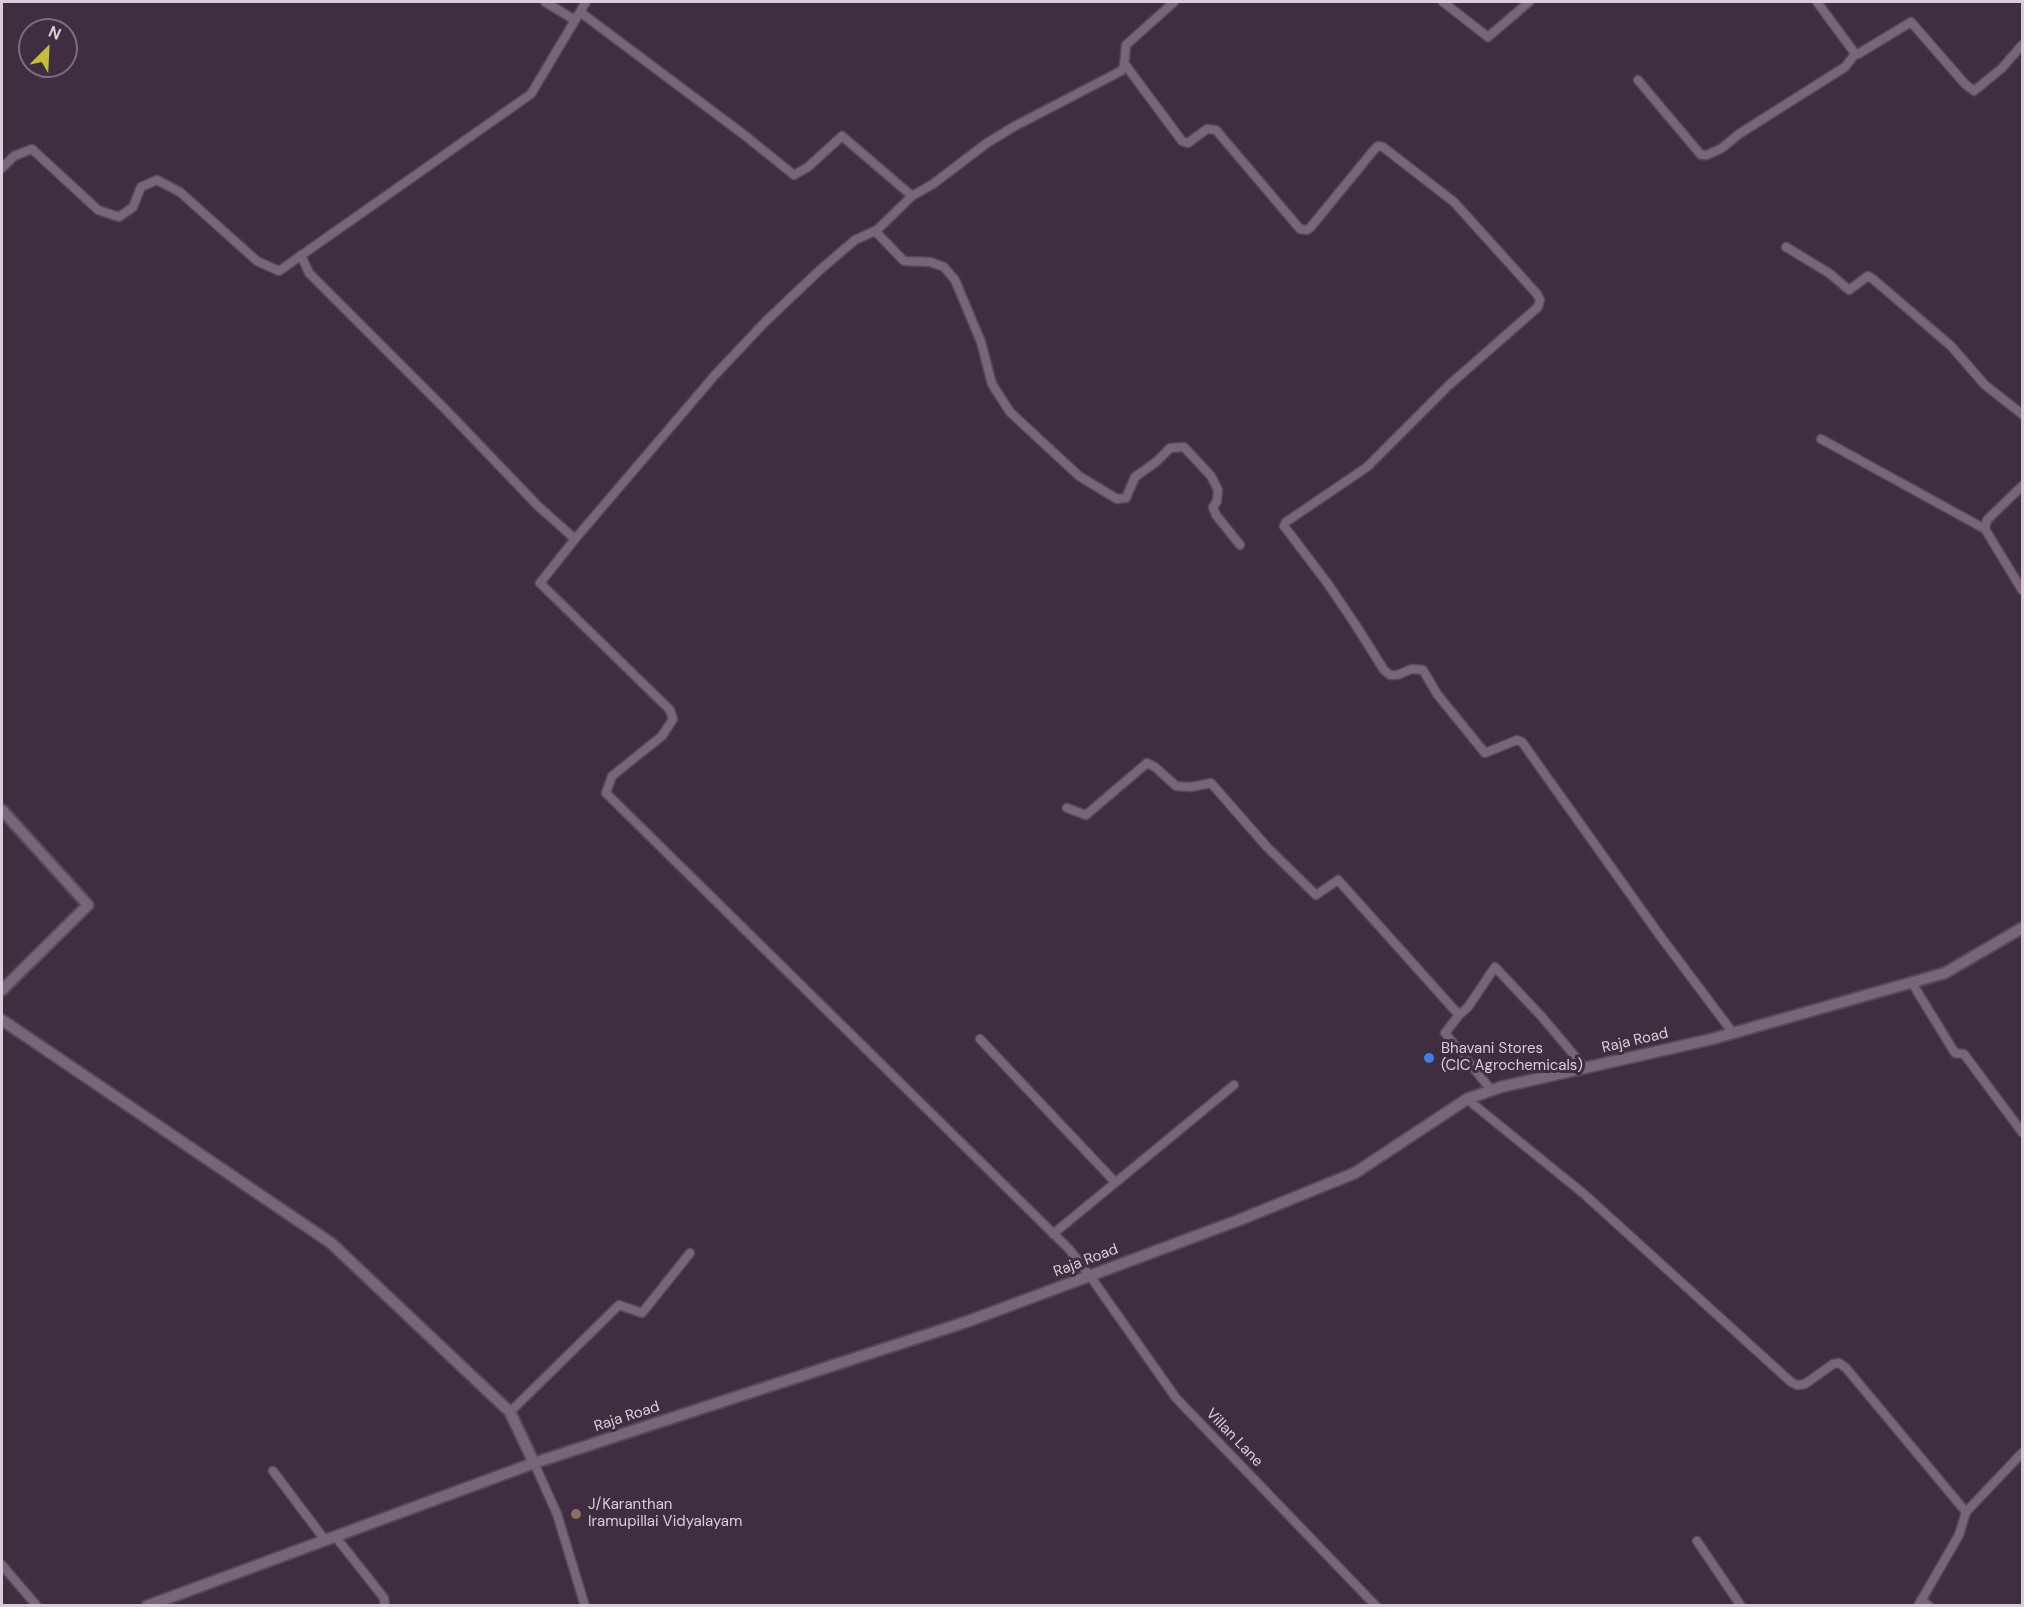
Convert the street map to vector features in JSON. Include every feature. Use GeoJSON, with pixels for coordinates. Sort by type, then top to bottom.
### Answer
{"type":"FeatureCollection","features":[{"type":"Feature","properties":{"kind":"street"},"geometry":{"type":"LineString","coordinates":[[545,2],[577,16],[743,134],[794,175],[808,166],[842,136],[912,196]]}},
{"type":"Feature","properties":{"kind":"street"},"geometry":{"type":"LineString","coordinates":[[2,168],[15,156],[32,149],[98,210],[119,217],[133,207],[141,187],[157,180],[180,192],[258,261],[279,271],[531,94],[586,2]]}},
{"type":"Feature","properties":{"kind":"street"},"geometry":{"type":"LineString","coordinates":[[301,255],[309,273],[538,506],[575,538],[715,375],[820,268],[855,240],[875,231],[912,196],[933,184],[987,143],[1121,71],[1126,45],[1174,2]]}},
{"type":"Feature","properties":{"kind":"street"},"geometry":{"type":"LineString","coordinates":[[1443,2],[1488,37],[1529,2]]}},
{"type":"Feature","properties":{"kind":"street"},"geometry":{"type":"LineString","coordinates":[[1817,2],[1856,53]]}},
{"type":"Feature","properties":{"kind":"street"},"geometry":{"type":"LineString","coordinates":[[1638,80],[1701,155],[1707,155],[1722,148],[1739,134],[1845,67],[1856,53],[1866,50],[1911,22],[1974,91],[2002,68],[2022,45]]}},
{"type":"Feature","properties":{"kind":"street"},"geometry":{"type":"LineString","coordinates":[[1124,63],[1182,141],[1188,143],[1207,129],[1216,130],[1300,228],[1307,230],[1310,228],[1373,151],[1378,146],[1383,147],[1454,202],[1537,294],[1540,300],[1538,307],[1448,386],[1367,467],[1286,522],[1284,526],[1328,584],[1384,670],[1390,675],[1412,669],[1423,670],[1462,728],[1485,753],[1517,740],[1522,742],[1658,933],[1733,1033]]}},
{"type":"Feature","properties":{"kind":"street"},"geometry":{"type":"LineString","coordinates":[[875,231],[904,261],[930,262],[944,267],[955,280],[981,342],[992,384],[1010,412],[1078,477],[1117,499],[1126,498],[1135,477],[1156,462],[1170,448],[1184,447],[1211,476],[1218,490],[1217,501],[1213,507],[1240,545]]}},
{"type":"Feature","properties":{"kind":"street"},"geometry":{"type":"LineString","coordinates":[[1786,247],[1829,273],[1850,290],[1868,276],[1873,279],[1951,345],[1985,385],[2022,414]]}},
{"type":"Feature","properties":{"kind":"street"},"geometry":{"type":"LineString","coordinates":[[1821,439],[1985,529],[2022,590]]}},
{"type":"Feature","properties":{"kind":"street"},"geometry":{"type":"LineString","coordinates":[[1985,529],[1987,520],[2022,486]]}},
{"type":"Feature","properties":{"kind":"street","name":"Villan Lane"},"geometry":{"type":"LineString","coordinates":[[575,538],[540,583],[670,710],[673,718],[662,736],[612,776],[606,793],[1069,1249],[1176,1398],[1376,1605]]}},
{"type":"Feature","properties":{"kind":"street"},"geometry":{"type":"LineString","coordinates":[[1067,808],[1086,815],[1147,763],[1155,767],[1176,786],[1191,787],[1211,783],[1267,847],[1316,895],[1338,880],[1459,1015]]}},
{"type":"Feature","properties":{"kind":"street"},"geometry":{"type":"LineString","coordinates":[[2,810],[88,904],[2,990]]}},
{"type":"Feature","properties":{"kind":"street","name":"Raja Road"},"geometry":{"type":"LineString","coordinates":[[147,1605],[534,1463],[966,1322],[1240,1220],[1355,1173],[1467,1100],[1492,1091],[1733,1033],[1945,973],[2022,930]]}},
{"type":"Feature","properties":{"kind":"street"},"geometry":{"type":"LineString","coordinates":[[1492,1091],[1444,1033],[1468,1006],[1496,967],[1585,1068]]}},
{"type":"Feature","properties":{"kind":"street"},"geometry":{"type":"LineString","coordinates":[[1912,983],[1955,1053],[1964,1054],[2022,1132]]}},
{"type":"Feature","properties":{"kind":"street"},"geometry":{"type":"LineString","coordinates":[[2,1020],[331,1243],[510,1412],[557,1514],[585,1605]]}},
{"type":"Feature","properties":{"kind":"street"},"geometry":{"type":"LineString","coordinates":[[980,1038],[1115,1182]]}},
{"type":"Feature","properties":{"kind":"street"},"geometry":{"type":"LineString","coordinates":[[1053,1233],[1234,1085]]}},
{"type":"Feature","properties":{"kind":"street"},"geometry":{"type":"LineString","coordinates":[[1467,1100],[1584,1194],[1791,1382],[1797,1385],[1805,1384],[1833,1364],[1846,1368],[1966,1512]]}},
{"type":"Feature","properties":{"kind":"street"},"geometry":{"type":"LineString","coordinates":[[510,1412],[619,1305],[642,1313],[690,1253]]}},
{"type":"Feature","properties":{"kind":"street"},"geometry":{"type":"LineString","coordinates":[[1922,1604],[1959,1535],[1966,1512],[2022,1453]]}},
{"type":"Feature","properties":{"kind":"street"},"geometry":{"type":"LineString","coordinates":[[273,1471],[384,1599],[385,1605]]}},
{"type":"Feature","properties":{"kind":"street"},"geometry":{"type":"LineString","coordinates":[[1697,1541],[1741,1605]]}},
{"type":"Feature","properties":{"kind":"street"},"geometry":{"type":"LineString","coordinates":[[2,1565],[37,1605]]}},
{"type":"Feature","properties":{"kind":"place","name":"Bhavani Stores (CIC Agrochemicals)"},"geometry":{"type":"Point","coordinates":[1429,1058]}},
{"type":"Feature","properties":{"kind":"place","name":"J/Karanthan Iramupillai Vidyalayam"},"geometry":{"type":"Point","coordinates":[576,1514]}}]}
